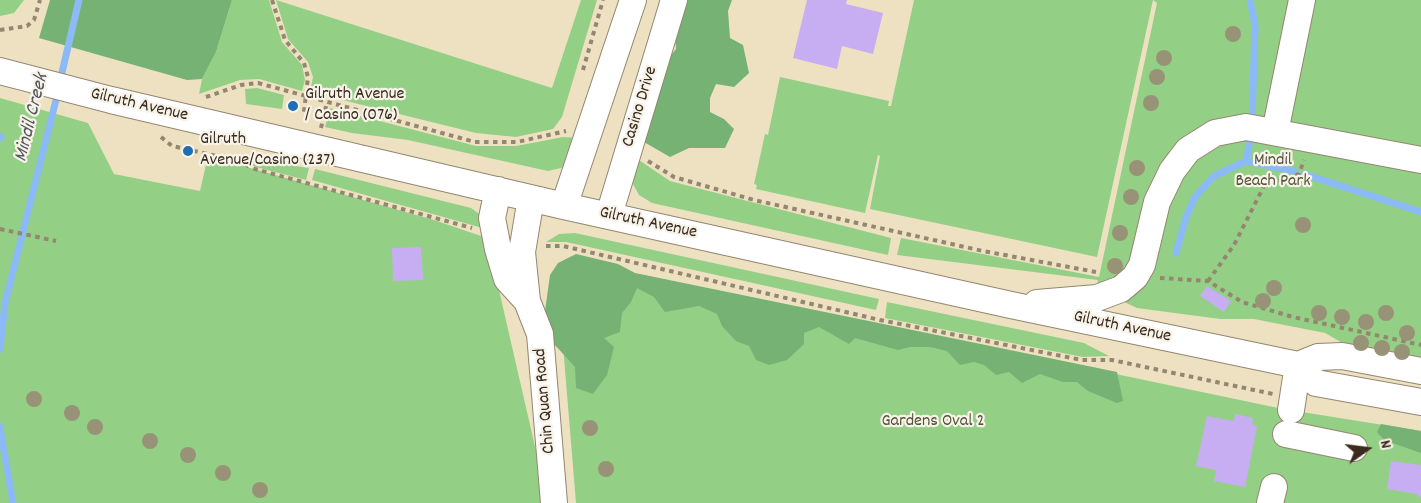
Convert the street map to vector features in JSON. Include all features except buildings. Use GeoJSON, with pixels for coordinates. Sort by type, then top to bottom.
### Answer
{"type":"FeatureCollection","features":[{"type":"Feature","properties":{"kind":"street"},"geometry":{"type":"LineString","coordinates":[[564,206],[633,0]]}},
{"type":"Feature","properties":{"kind":"street","name":"Casino Drive"},"geometry":{"type":"LineString","coordinates":[[609,215],[674,0]]}},
{"type":"Feature","properties":{"kind":"street"},"geometry":{"type":"LineString","coordinates":[[1275,132],[1302,0]]}},
{"type":"Feature","properties":{"kind":"street","name":"Gilruth Avenue"},"geometry":{"type":"LineString","coordinates":[[0,71],[111,100],[564,206],[1011,305],[1298,365],[1316,383],[1421,402]]}},
{"type":"Feature","properties":{"kind":"street"},"geometry":{"type":"LineString","coordinates":[[1011,305],[1097,297],[1121,289],[1136,277],[1142,265],[1157,202],[1172,171],[1188,150],[1215,133],[1246,127],[1421,160]]}},
{"type":"Feature","properties":{"kind":"street","name":"Chin Quan Road"},"geometry":{"type":"LineString","coordinates":[[498,190],[492,218],[495,235],[507,279],[527,301]]}},
{"type":"Feature","properties":{"kind":"street","name":"Chin Quan Road"},"geometry":{"type":"LineString","coordinates":[[531,198],[522,252],[527,301],[540,334],[554,503]]}},
{"type":"Feature","properties":{"kind":"street","name":"Gilruth Avenue"},"geometry":{"type":"LineString","coordinates":[[1298,365],[1318,357],[1342,356],[1421,371]]}},
{"type":"Feature","properties":{"kind":"street"},"geometry":{"type":"LineString","coordinates":[[1298,365],[1285,413],[1354,448]]}},
{"type":"Feature","properties":{"kind":"path"},"geometry":{"type":"LineString","coordinates":[[0,30],[27,26],[34,20],[40,0]]}},
{"type":"Feature","properties":{"kind":"path"},"geometry":{"type":"LineString","coordinates":[[272,0],[285,40],[304,63],[308,77],[304,112]]}},
{"type":"Feature","properties":{"kind":"path"},"geometry":{"type":"LineString","coordinates":[[581,76],[603,0]]}},
{"type":"Feature","properties":{"kind":"path"},"geometry":{"type":"LineString","coordinates":[[565,131],[568,120]]}},
{"type":"Feature","properties":{"kind":"path"},"geometry":{"type":"LineString","coordinates":[[172,146],[234,160],[255,169],[495,235]]}},
{"type":"Feature","properties":{"kind":"path"},"geometry":{"type":"LineString","coordinates":[[1208,281],[1234,245],[1264,186],[1299,174],[1306,152]]}},
{"type":"Feature","properties":{"kind":"path"},"geometry":{"type":"LineString","coordinates":[[1,229],[56,241]]}},
{"type":"Feature","properties":{"kind":"path"},"geometry":{"type":"LineString","coordinates":[[524,241],[544,246],[562,246],[914,327],[1082,360],[1112,360],[1285,413]]}},
{"type":"Feature","properties":{"kind":"path"},"geometry":{"type":"LineString","coordinates":[[1136,277],[1208,281],[1242,302],[1293,317],[1421,345]]}},
{"type":"Feature","properties":{"kind":"green space"},"geometry":{"type":"Polygon","coordinates":[[[0,0],[24,0],[14,13],[0,16],[0,0]]]}},
{"type":"Feature","properties":{"kind":"green space"},"geometry":{"type":"Polygon","coordinates":[[[50,0],[232,0],[216,52],[202,79],[187,80],[39,38],[50,0]]]}},
{"type":"Feature","properties":{"kind":"green space"},"geometry":{"type":"Polygon","coordinates":[[[232,0],[269,0],[282,42],[302,65],[305,80],[302,91],[259,79],[240,80],[199,94],[202,79],[216,52],[232,0]]]}},
{"type":"Feature","properties":{"kind":"green space"},"geometry":{"type":"Polygon","coordinates":[[[276,0],[552,88],[581,0],[597,0],[562,117],[553,129],[516,137],[476,133],[310,92],[313,77],[308,62],[288,39],[276,0]]]}},
{"type":"Feature","properties":{"kind":"green space"},"geometry":{"type":"Polygon","coordinates":[[[688,0],[732,0],[728,11],[730,38],[743,45],[749,73],[734,87],[716,84],[710,98],[710,112],[724,119],[734,129],[725,148],[689,148],[670,157],[644,142],[662,66],[676,49],[675,32],[688,0]]]}},
{"type":"Feature","properties":{"kind":"green space"},"geometry":{"type":"Polygon","coordinates":[[[914,0],[1153,0],[1097,257],[870,209],[880,156],[878,155],[865,213],[756,189],[757,185],[754,184],[765,134],[768,135],[780,77],[889,101],[888,106],[891,106],[914,0]]]}},
{"type":"Feature","properties":{"kind":"green space","name":"Mindil Beach Park"},"geometry":{"type":"Polygon","coordinates":[[[1153,0],[1421,0],[1421,361],[1346,345],[1325,333],[1254,319],[1220,319],[1137,308],[1096,289],[1098,280],[897,255],[901,238],[1099,277],[1157,3],[1153,0]]]}},
{"type":"Feature","properties":{"kind":"green space"},"geometry":{"type":"Polygon","coordinates":[[[257,88],[284,95],[282,109],[246,104],[245,89],[257,88]]]}},
{"type":"Feature","properties":{"kind":"green space"},"geometry":{"type":"Polygon","coordinates":[[[0,98],[88,123],[114,174],[200,191],[208,156],[434,220],[487,238],[548,503],[0,503],[0,98]]]}},
{"type":"Feature","properties":{"kind":"green space"},"geometry":{"type":"Polygon","coordinates":[[[330,108],[476,146],[516,146],[563,137],[580,138],[565,167],[548,171],[408,140],[325,127],[330,108]]]}},
{"type":"Feature","properties":{"kind":"green space"},"geometry":{"type":"Polygon","coordinates":[[[234,157],[309,168],[306,180],[256,167],[234,157]]]}},
{"type":"Feature","properties":{"kind":"green space"},"geometry":{"type":"Polygon","coordinates":[[[636,158],[670,181],[891,238],[888,255],[652,203],[639,195],[633,184],[636,158]]]}},
{"type":"Feature","properties":{"kind":"green space"},"geometry":{"type":"Polygon","coordinates":[[[315,169],[471,208],[482,216],[486,229],[312,180],[315,169]]]}},
{"type":"Feature","properties":{"kind":"green space"},"geometry":{"type":"Polygon","coordinates":[[[575,233],[879,299],[876,310],[566,242],[546,242],[559,234],[575,233]]]}},
{"type":"Feature","properties":{"kind":"green space"},"geometry":{"type":"Polygon","coordinates":[[[576,254],[618,264],[635,273],[1117,372],[1123,401],[1117,403],[1088,391],[1077,382],[1063,382],[1040,374],[1022,383],[1009,372],[996,375],[984,365],[974,362],[960,365],[947,351],[930,347],[910,347],[898,350],[855,338],[849,344],[819,327],[804,333],[804,344],[787,360],[769,365],[756,360],[749,346],[736,341],[722,326],[717,314],[699,306],[665,312],[654,297],[637,288],[631,302],[622,313],[620,332],[604,338],[614,347],[607,375],[593,394],[576,388],[575,367],[554,344],[545,311],[550,275],[558,263],[576,254]]]}},
{"type":"Feature","properties":{"kind":"green space","name":"Gardens Oval 2"},"geometry":{"type":"Polygon","coordinates":[[[571,260],[1283,409],[1421,431],[1421,503],[576,503],[557,273],[571,260]]]}},
{"type":"Feature","properties":{"kind":"green space"},"geometry":{"type":"Polygon","coordinates":[[[887,302],[1084,343],[1109,356],[1083,357],[885,318],[887,302]]]}},
{"type":"Feature","properties":{"kind":"green space"},"geometry":{"type":"Polygon","coordinates":[[[1381,424],[1421,431],[1421,453],[1384,440],[1377,432],[1381,424]]]}},
{"type":"Feature","properties":{"kind":"waterway","name":"Mindil Creek"},"geometry":{"type":"LineString","coordinates":[[60,81],[79,0]]}},
{"type":"Feature","properties":{"kind":"waterway"},"geometry":{"type":"LineString","coordinates":[[1250,0],[1255,25],[1252,123]]}},
{"type":"Feature","properties":{"kind":"waterway","name":"Mindil Creek"},"geometry":{"type":"LineString","coordinates":[[0,349],[5,303],[58,92]]}},
{"type":"Feature","properties":{"kind":"waterway"},"geometry":{"type":"LineString","coordinates":[[1176,253],[1186,217],[1195,197],[1214,176],[1246,161],[1251,134]]}},
{"type":"Feature","properties":{"kind":"waterway"},"geometry":{"type":"LineString","coordinates":[[1246,161],[1294,171]]}},
{"type":"Feature","properties":{"kind":"waterway"},"geometry":{"type":"LineString","coordinates":[[1304,174],[1421,212]]}},
{"type":"Feature","properties":{"kind":"waterway","name":"Mindil Creek"},"geometry":{"type":"LineString","coordinates":[[0,427],[13,503]]}},
{"type":"Feature","properties":{"kind":"place","name":"Gilruth Avenue / Casino (076)"},"geometry":{"type":"Point","coordinates":[293,106]}},
{"type":"Feature","properties":{"kind":"place","name":"Gilruth Avenue/Casino (237)"},"geometry":{"type":"Point","coordinates":[188,151]}}]}
